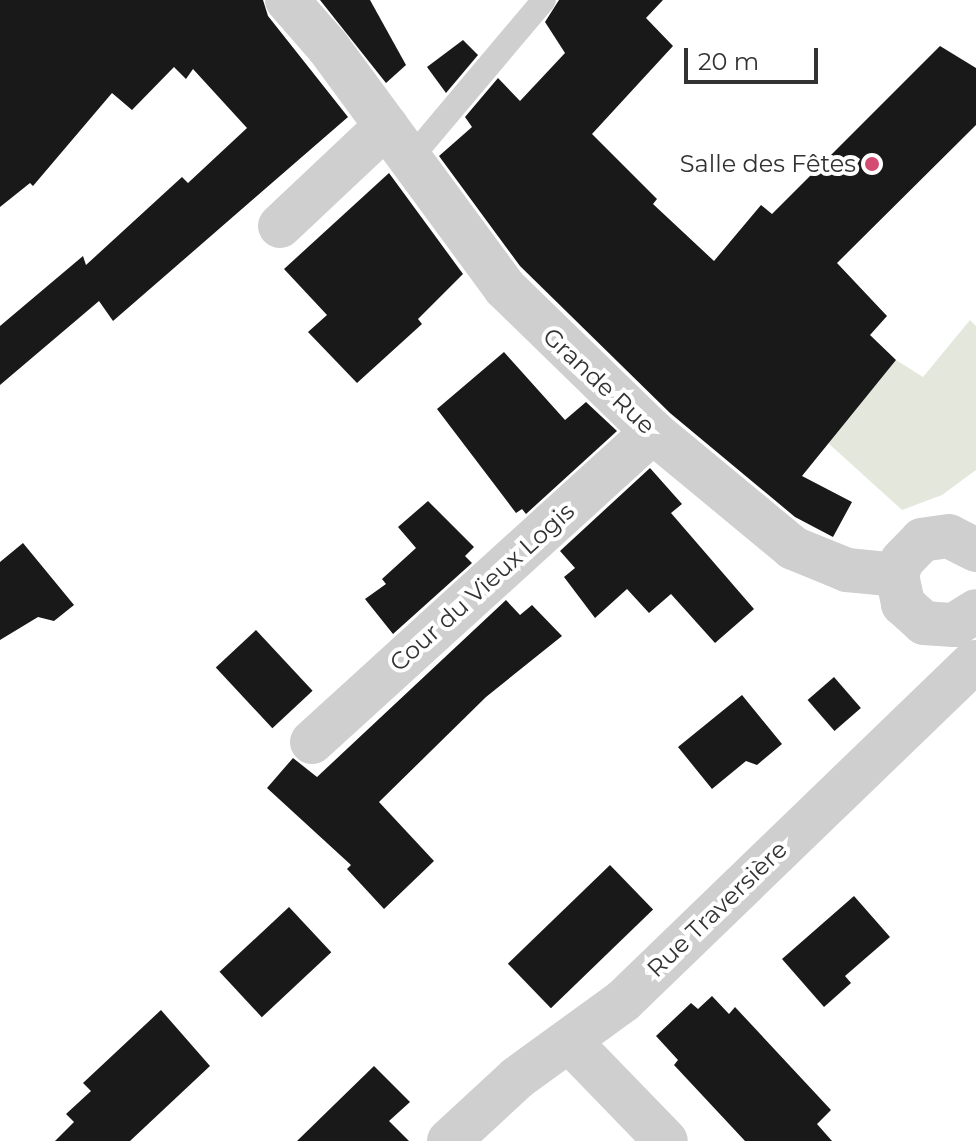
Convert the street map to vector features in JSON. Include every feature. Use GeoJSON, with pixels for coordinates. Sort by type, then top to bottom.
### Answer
{"type":"FeatureCollection","features":[{"type":"Feature","properties":{"kind":"street","name":"Grande Rue"},"geometry":{"type":"LineString","coordinates":[[287,0],[525,311],[653,432],[793,548],[847,570],[897,575]]}},
{"type":"Feature","properties":{"kind":"street"},"geometry":{"type":"LineString","coordinates":[[280,226],[398,142]]}},
{"type":"Feature","properties":{"kind":"street","name":"Cour du Vieux Logis"},"geometry":{"type":"LineString","coordinates":[[312,742],[653,432]]}},
{"type":"Feature","properties":{"kind":"street"},"geometry":{"type":"LineString","coordinates":[[972,540],[949,536],[922,540],[902,561],[897,575],[903,604],[912,615],[959,619],[975,663]]}},
{"type":"Feature","properties":{"kind":"street","name":"Rue Traversière"},"geometry":{"type":"LineString","coordinates":[[449,1141],[517,1078],[623,1001],[975,663]]}},
{"type":"Feature","properties":{"kind":"street"},"geometry":{"type":"LineString","coordinates":[[569,1041],[666,1141]]}},
{"type":"Feature","properties":{"kind":"lane"},"geometry":{"type":"LineString","coordinates":[[398,142],[544,0]]}},
{"type":"Feature","properties":{"kind":"shaded area"},"geometry":{"type":"Polygon","coordinates":[[[970,320],[976,326],[976,470],[942,495],[902,510],[828,443],[896,360],[923,377],[970,320]]]}},
{"type":"Feature","properties":{"kind":"building"},"geometry":{"type":"Polygon","coordinates":[[[0,0],[263,0],[268,16],[348,117],[113,321],[99,301],[0,385],[0,326],[83,256],[86,265],[182,177],[188,183],[247,128],[193,69],[186,79],[174,67],[132,110],[112,93],[33,186],[30,183],[0,207],[0,0]]]}},
{"type":"Feature","properties":{"kind":"building"},"geometry":{"type":"Polygon","coordinates":[[[320,0],[370,0],[406,65],[386,83],[320,0]]]}},
{"type":"Feature","properties":{"kind":"building"},"geometry":{"type":"Polygon","coordinates":[[[559,0],[663,0],[646,18],[673,46],[592,134],[657,199],[653,204],[714,261],[761,205],[772,214],[940,46],[976,68],[976,125],[837,263],[887,316],[870,335],[896,360],[802,476],[852,502],[833,537],[795,517],[670,413],[520,266],[439,156],[472,127],[465,117],[498,78],[520,101],[565,53],[545,22],[559,0]]]}},
{"type":"Feature","properties":{"kind":"building"},"geometry":{"type":"Polygon","coordinates":[[[463,40],[478,55],[446,93],[427,67],[463,40]]]}},
{"type":"Feature","properties":{"kind":"building"},"geometry":{"type":"Polygon","coordinates":[[[389,173],[463,274],[418,319],[422,324],[357,383],[308,332],[327,315],[284,269],[389,173]]]}},
{"type":"Feature","properties":{"kind":"building"},"geometry":{"type":"Polygon","coordinates":[[[504,352],[565,420],[586,402],[617,431],[526,514],[522,509],[516,513],[437,409],[504,352]]]}},
{"type":"Feature","properties":{"kind":"building"},"geometry":{"type":"Polygon","coordinates":[[[650,468],[682,504],[671,513],[754,609],[715,643],[671,594],[649,613],[627,589],[595,618],[564,577],[575,568],[560,551],[650,468]]]}},
{"type":"Feature","properties":{"kind":"building"},"geometry":{"type":"Polygon","coordinates":[[[428,501],[474,547],[465,556],[472,563],[393,634],[365,599],[386,584],[382,579],[416,548],[398,527],[428,501]]]}},
{"type":"Feature","properties":{"kind":"building"},"geometry":{"type":"Polygon","coordinates":[[[23,543],[74,605],[54,621],[38,617],[0,640],[0,562],[23,543]]]}},
{"type":"Feature","properties":{"kind":"building"},"geometry":{"type":"Polygon","coordinates":[[[506,600],[520,615],[532,605],[562,636],[486,697],[379,802],[434,861],[384,909],[347,869],[351,865],[267,788],[293,758],[317,777],[506,600]]]}},
{"type":"Feature","properties":{"kind":"building"},"geometry":{"type":"Polygon","coordinates":[[[256,630],[313,691],[272,728],[216,668],[256,630]]]}},
{"type":"Feature","properties":{"kind":"building"},"geometry":{"type":"Polygon","coordinates":[[[834,677],[861,708],[834,731],[808,700],[834,677]]]}},
{"type":"Feature","properties":{"kind":"building"},"geometry":{"type":"Polygon","coordinates":[[[742,695],[782,744],[757,765],[746,761],[712,789],[678,747],[742,695]]]}},
{"type":"Feature","properties":{"kind":"building"},"geometry":{"type":"Polygon","coordinates":[[[610,865],[653,910],[551,1008],[508,964],[610,865]]]}},
{"type":"Feature","properties":{"kind":"building"},"geometry":{"type":"Polygon","coordinates":[[[854,896],[890,937],[845,976],[851,983],[824,1007],[782,959],[854,896]]]}},
{"type":"Feature","properties":{"kind":"building"},"geometry":{"type":"Polygon","coordinates":[[[289,907],[331,952],[262,1017],[220,972],[289,907]]]}},
{"type":"Feature","properties":{"kind":"building"},"geometry":{"type":"Polygon","coordinates":[[[712,996],[729,1014],[735,1007],[831,1110],[817,1124],[832,1141],[745,1141],[674,1065],[678,1060],[656,1036],[691,1003],[698,1009],[712,996]]]}},
{"type":"Feature","properties":{"kind":"building"},"geometry":{"type":"Polygon","coordinates":[[[161,1010],[210,1066],[130,1141],[55,1141],[74,1122],[66,1114],[91,1091],[83,1083],[161,1010]]]}},
{"type":"Feature","properties":{"kind":"building"},"geometry":{"type":"Polygon","coordinates":[[[374,1066],[410,1102],[389,1121],[409,1141],[297,1141],[374,1066]]]}},
{"type":"Feature","properties":{"kind":"place","name":"Salle des Fêtes"},"geometry":{"type":"Point","coordinates":[872,164]}}]}
